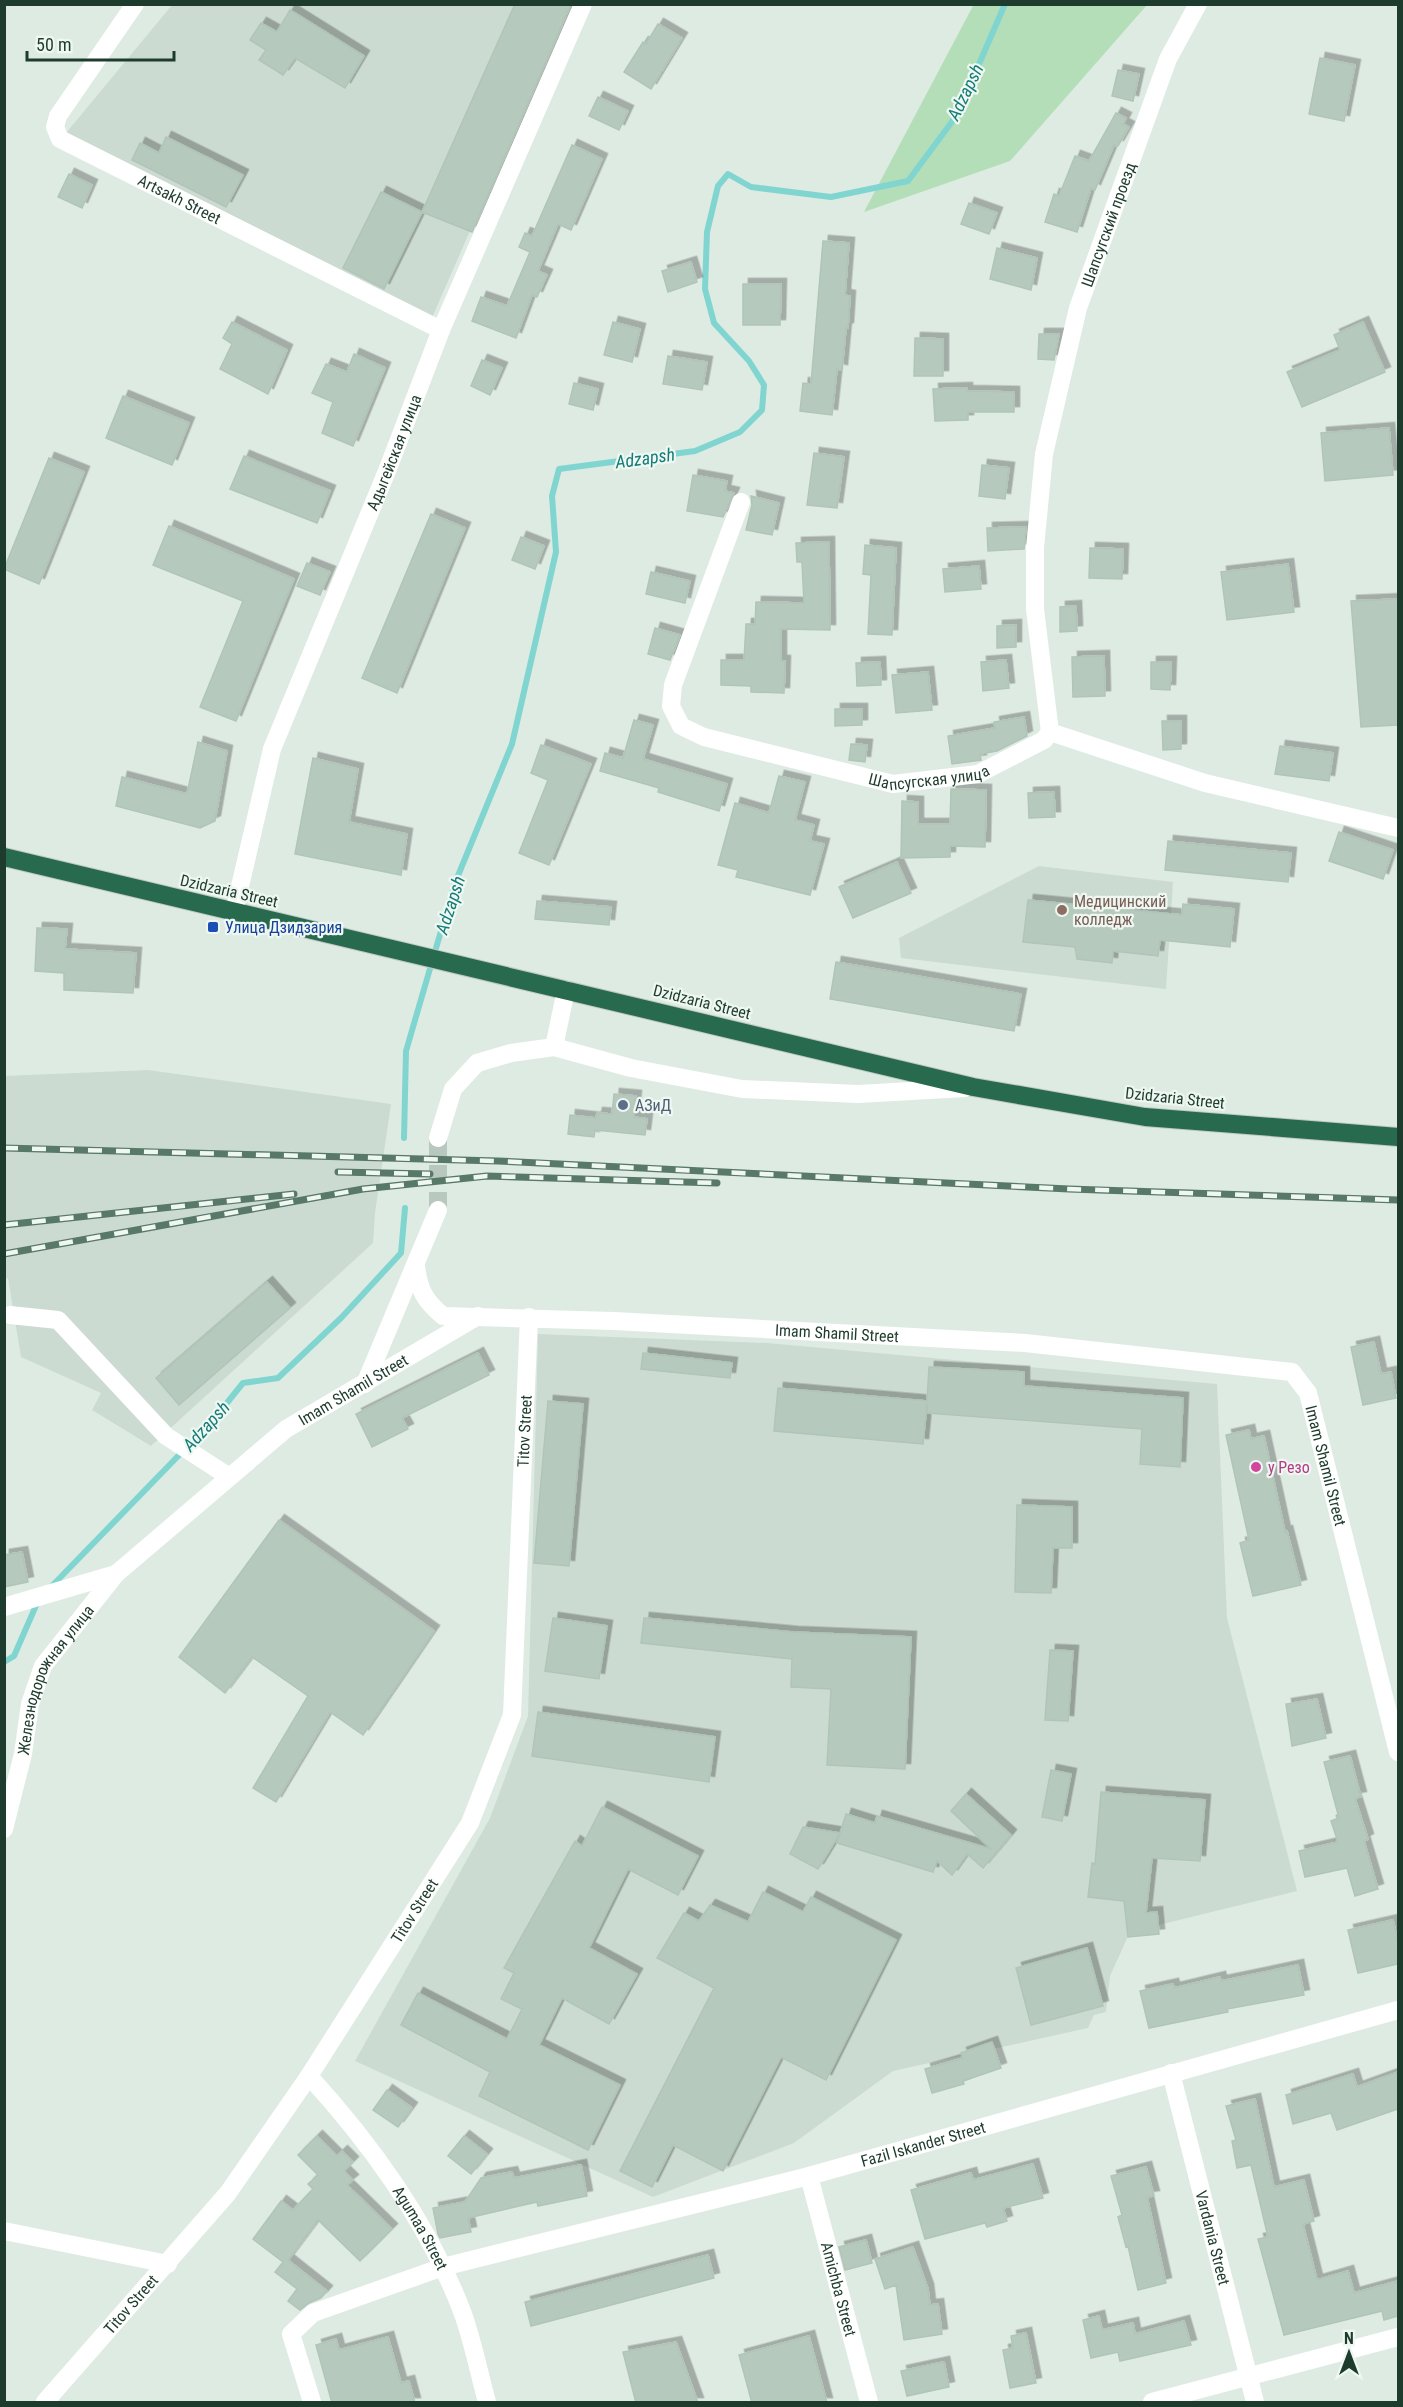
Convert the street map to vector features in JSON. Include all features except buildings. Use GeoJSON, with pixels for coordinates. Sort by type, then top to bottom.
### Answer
{"type":"FeatureCollection","features":[{"type":"Feature","properties":{"kind":"highway","name":"Dzidzaria Street"},"geometry":{"type":"LineString","coordinates":[[4,857],[973,1087],[1145,1117],[1398,1137]]}},
{"type":"Feature","properties":{"kind":"street","name":"Artsakh Street"},"geometry":{"type":"LineString","coordinates":[[135,4],[58,116],[55,128],[60,139],[441,330]]}},
{"type":"Feature","properties":{"kind":"street","name":"Адыгейская улица"},"geometry":{"type":"LineString","coordinates":[[234,912],[272,749],[387,471],[441,330],[583,4]]}},
{"type":"Feature","properties":{"kind":"street","name":"Шапсугский проезд"},"geometry":{"type":"LineString","coordinates":[[1050,732],[1035,609],[1035,548],[1044,454],[1078,308],[1168,59],[1198,4]]}},
{"type":"Feature","properties":{"kind":"street","name":"Шапсугская улица"},"geometry":{"type":"LineString","coordinates":[[741,502],[673,685],[671,706],[681,726],[704,737],[893,784],[978,774],[1044,740],[1050,732]]}},
{"type":"Feature","properties":{"kind":"street"},"geometry":{"type":"LineString","coordinates":[[1050,732],[1205,783],[1398,828]]}},
{"type":"Feature","properties":{"kind":"street"},"geometry":{"type":"LineString","coordinates":[[554,1047],[566,990]]}},
{"type":"Feature","properties":{"kind":"street"},"geometry":{"type":"LineString","coordinates":[[438,1138],[453,1089],[477,1063],[511,1053],[554,1047],[631,1068],[742,1089],[858,1094],[973,1087]]}},
{"type":"Feature","properties":{"kind":"street"},"geometry":{"type":"LineString","coordinates":[[365,1384],[438,1210]]}},
{"type":"Feature","properties":{"kind":"street"},"geometry":{"type":"LineString","coordinates":[[416,1266],[418,1282],[427,1303],[443,1316],[479,1316]]}},
{"type":"Feature","properties":{"kind":"street"},"geometry":{"type":"LineString","coordinates":[[10,1315],[58,1320],[166,1436],[228,1476]]}},
{"type":"Feature","properties":{"kind":"street","name":"Imam Shamil Street"},"geometry":{"type":"LineString","coordinates":[[4,1607],[116,1574],[286,1428],[479,1316],[1025,1343],[1292,1372],[1308,1393],[1398,1752]]}},
{"type":"Feature","properties":{"kind":"street","name":"Titov Street"},"geometry":{"type":"LineString","coordinates":[[45,2403],[228,2193],[309,2076],[471,1823],[512,1715],[529,1317]]}},
{"type":"Feature","properties":{"kind":"street","name":"Железнодорожная улица"},"geometry":{"type":"LineString","coordinates":[[4,1829],[23,1754],[30,1704],[44,1666],[116,1574]]}},
{"type":"Feature","properties":{"kind":"street","name":"Fazil Iskander Street"},"geometry":{"type":"LineString","coordinates":[[312,2403],[291,2334],[313,2313],[443,2267],[809,2176],[1398,2010]]}},
{"type":"Feature","properties":{"kind":"street","name":"Vardania Street"},"geometry":{"type":"LineString","coordinates":[[1171,2073],[1255,2403]]}},
{"type":"Feature","properties":{"kind":"street","name":"Agumaa Street"},"geometry":{"type":"LineString","coordinates":[[309,2076],[347,2117],[420,2225],[443,2267],[464,2315],[487,2403]]}},
{"type":"Feature","properties":{"kind":"street","name":"Amichba Street"},"geometry":{"type":"LineString","coordinates":[[809,2176],[868,2403]]}},
{"type":"Feature","properties":{"kind":"street"},"geometry":{"type":"LineString","coordinates":[[4,2231],[168,2264]]}},
{"type":"Feature","properties":{"kind":"street"},"geometry":{"type":"LineString","coordinates":[[1152,2403],[1398,2337]]}},
{"type":"Feature","properties":{"kind":"shaded area"},"geometry":{"type":"Polygon","coordinates":[[[172,5],[569,5],[431,320],[66,133],[172,5]]]}},
{"type":"Feature","properties":{"kind":"shaded area","name":"Медицинский колледж"},"geometry":{"type":"Polygon","coordinates":[[[1039,866],[1173,882],[1166,989],[901,958],[899,938],[1039,866]]]}},
{"type":"Feature","properties":{"kind":"shaded area"},"geometry":{"type":"Polygon","coordinates":[[[148,1070],[391,1104],[375,1213],[373,1243],[151,1446],[92,1410],[101,1393],[21,1357],[8,1278],[5,1279],[4,1076],[148,1070]]]}},
{"type":"Feature","properties":{"kind":"shaded area"},"geometry":{"type":"Polygon","coordinates":[[[538,1334],[767,1343],[1217,1384],[1227,1618],[1297,1891],[1130,1932],[1110,1976],[1106,2012],[1094,2015],[1088,2028],[893,2071],[794,2143],[653,2197],[355,2061],[490,1818],[528,1716],[538,1334]]]}},
{"type":"Feature","properties":{"kind":"green space"},"geometry":{"type":"Polygon","coordinates":[[[974,4],[1147,5],[1010,161],[864,212],[974,4]]]}},
{"type":"Feature","properties":{"kind":"waterway","name":"Adzapsh"},"geometry":{"type":"LineString","coordinates":[[404,1138],[406,1051],[455,883],[512,744],[556,552],[552,496],[559,469],[695,451],[740,432],[762,410],[764,385],[749,361],[714,323],[705,289],[707,232],[718,186],[728,174],[751,187],[831,197],[908,181],[957,115],[1005,4]]}},
{"type":"Feature","properties":{"kind":"waterway","name":"Adzapsh"},"geometry":{"type":"LineString","coordinates":[[51,1587],[214,1419],[243,1383],[278,1378],[341,1318],[401,1253],[405,1208]]}},
{"type":"Feature","properties":{"kind":"waterway","name":"Adzapsh"},"geometry":{"type":"LineString","coordinates":[[4,1662],[14,1656],[38,1601]]}},
{"type":"Feature","properties":{"kind":"tunnel"},"geometry":{"type":"LineString","coordinates":[[438,1138],[438,1210]]}},
{"type":"Feature","properties":{"kind":"railway"},"geometry":{"type":"LineString","coordinates":[[4,1148],[498,1161],[1069,1189],[1398,1200]]}},
{"type":"Feature","properties":{"kind":"railway"},"geometry":{"type":"LineString","coordinates":[[338,1172],[430,1174]]}},
{"type":"Feature","properties":{"kind":"railway"},"geometry":{"type":"LineString","coordinates":[[4,1254],[363,1189],[487,1176],[717,1183]]}},
{"type":"Feature","properties":{"kind":"railway"},"geometry":{"type":"LineString","coordinates":[[4,1225],[294,1194]]}},
{"type":"Feature","properties":{"kind":"place","name":"Медицинский колледж"},"geometry":{"type":"Point","coordinates":[1062,910]}},
{"type":"Feature","properties":{"kind":"place","name":"Улица Дзидзария"},"geometry":{"type":"Point","coordinates":[213,927]}},
{"type":"Feature","properties":{"kind":"place","name":"АЗиД"},"geometry":{"type":"Point","coordinates":[623,1105]}},
{"type":"Feature","properties":{"kind":"place","name":"у Резо"},"geometry":{"type":"Point","coordinates":[1256,1467]}}]}
